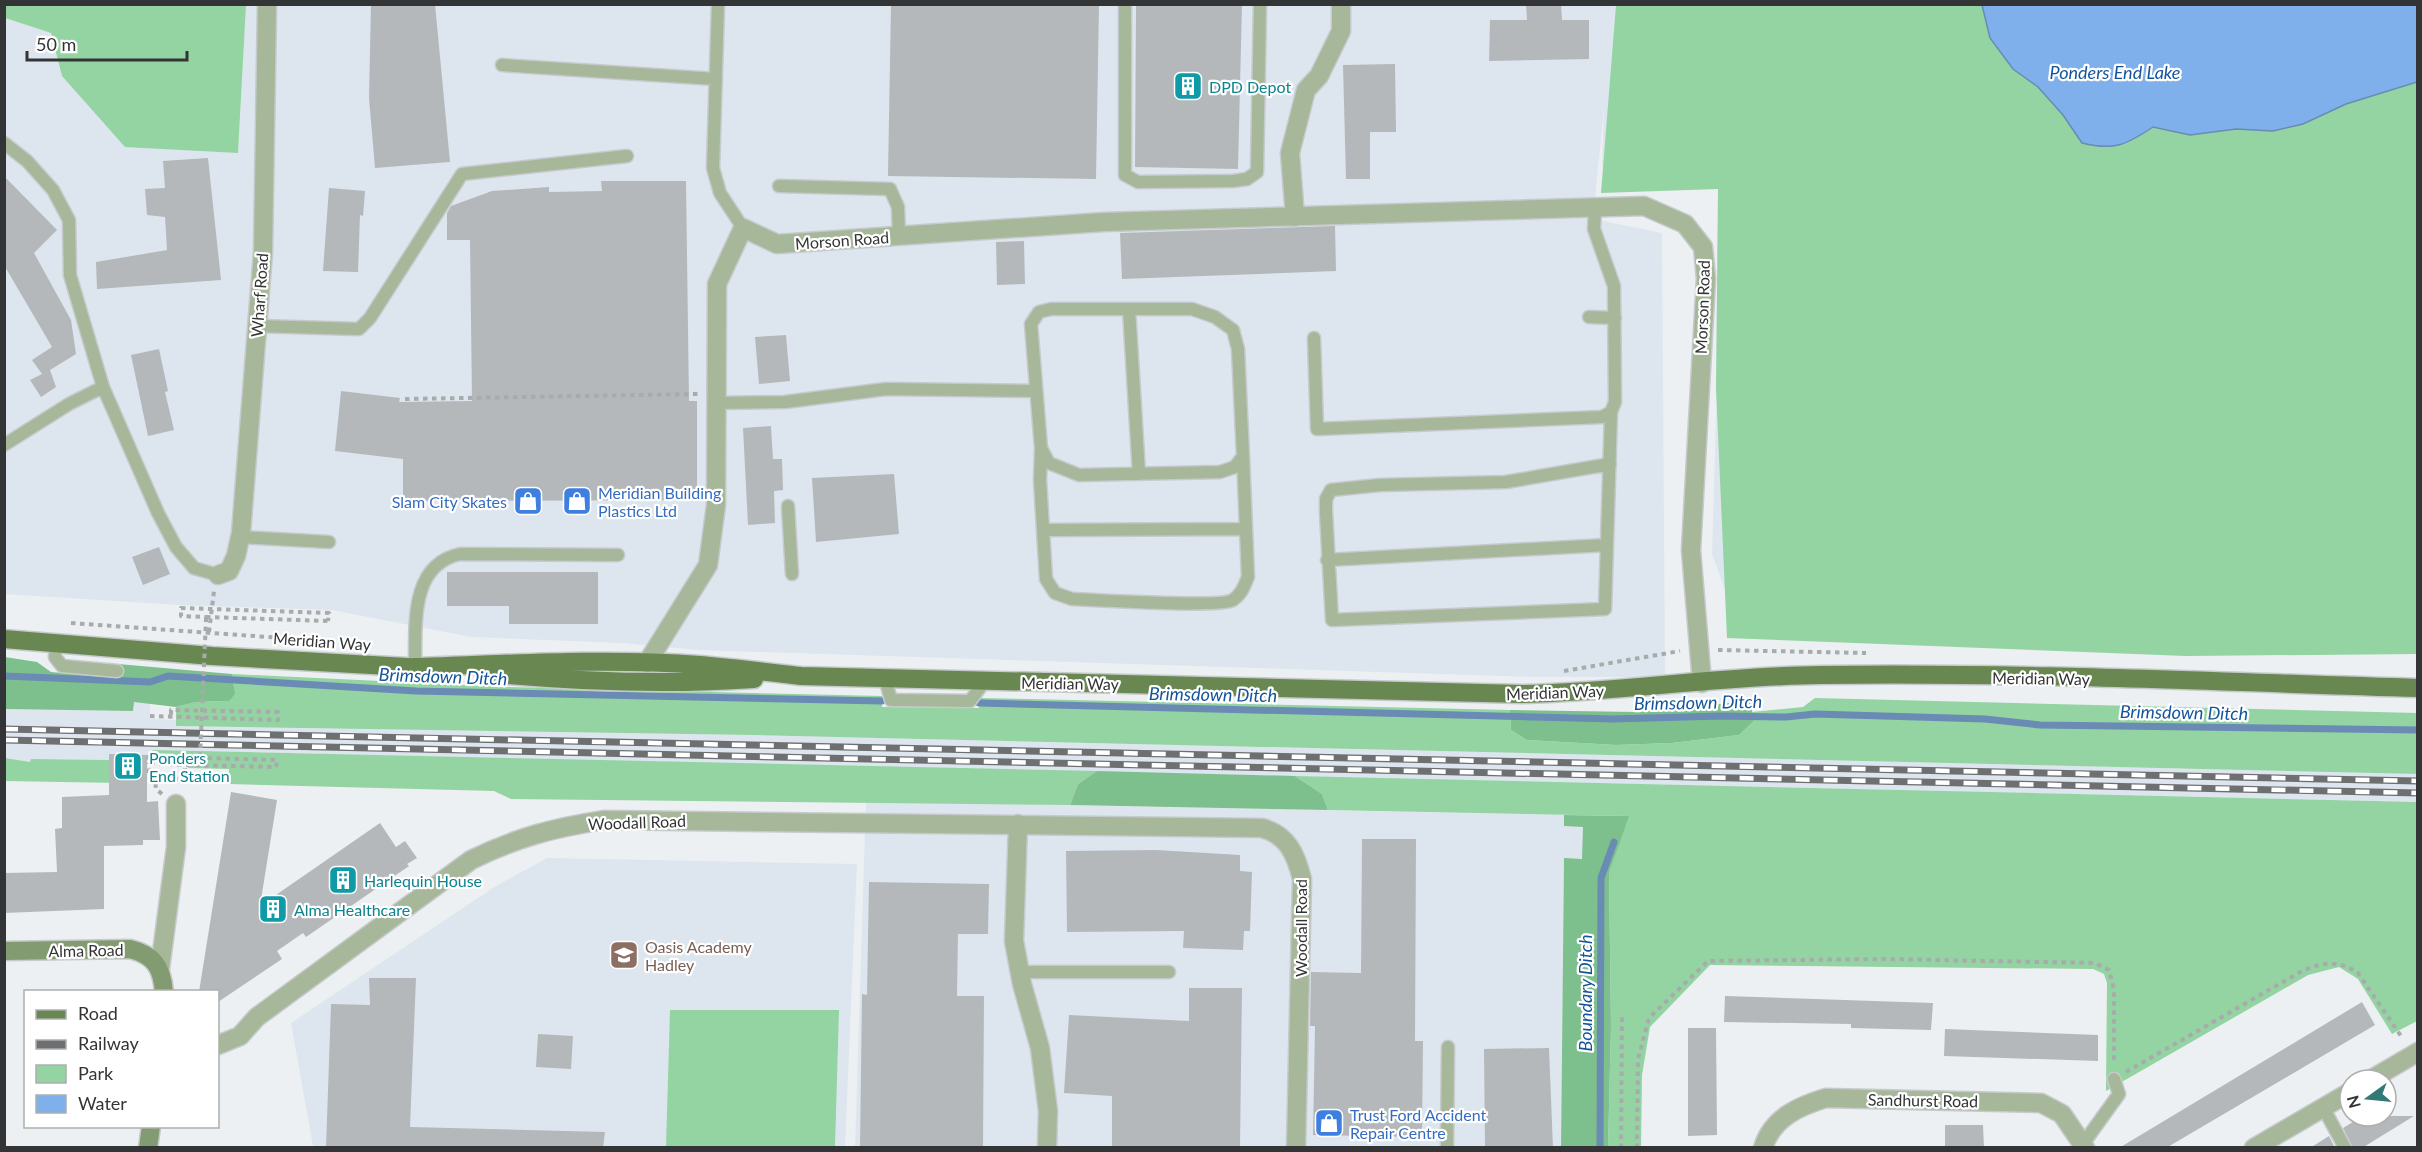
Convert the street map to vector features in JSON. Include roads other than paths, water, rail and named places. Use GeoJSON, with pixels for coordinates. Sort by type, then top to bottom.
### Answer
{"type":"FeatureCollection","features":[{"type":"Feature","properties":{"kind":"main road","name":"Meridian Way"},"geometry":{"type":"LineString","coordinates":[[4,639],[212,656],[415,667],[574,681],[697,683],[801,676]]}},
{"type":"Feature","properties":{"kind":"main road","name":"Meridian Way"},"geometry":{"type":"LineString","coordinates":[[415,667],[574,662],[647,663],[699,665],[801,676],[1522,694],[1580,693],[1702,682],[1830,675],[2182,680],[2418,688]]}},
{"type":"Feature","properties":{"kind":"street","name":"Wharf Road"},"geometry":{"type":"LineString","coordinates":[[218,575],[229,571],[240,537],[263,252],[267,4]]}},
{"type":"Feature","properties":{"kind":"street"},"geometry":{"type":"LineString","coordinates":[[1295,217],[1290,153],[1306,90],[1319,76],[1341,31],[1341,4]]}},
{"type":"Feature","properties":{"kind":"street","name":"Morson Road"},"geometry":{"type":"LineString","coordinates":[[743,228],[777,244],[1104,222],[1644,206],[1685,224],[1704,247],[1706,278],[1691,550],[1702,682]]}},
{"type":"Feature","properties":{"kind":"street"},"geometry":{"type":"LineString","coordinates":[[647,663],[708,565],[716,505],[717,284],[743,228]]}},
{"type":"Feature","properties":{"kind":"street"},"geometry":{"type":"LineString","coordinates":[[164,990],[160,968],[176,847],[176,804]]}},
{"type":"Feature","properties":{"kind":"street","name":"Woodall Road"},"geometry":{"type":"LineString","coordinates":[[219,1045],[240,1036],[257,1017],[471,860],[508,842],[549,829],[604,820],[1262,828],[1275,832],[1296,855],[1302,879],[1296,1148]]}},
{"type":"Feature","properties":{"kind":"street"},"geometry":{"type":"LineString","coordinates":[[1018,824],[1014,941],[1019,972],[1040,1048],[1048,1111],[1047,1148]]}},
{"type":"Feature","properties":{"kind":"street","name":"Alma Road"},"geometry":{"type":"LineString","coordinates":[[4,951],[130,949],[146,953],[160,968]]}},
{"type":"Feature","properties":{"kind":"street"},"geometry":{"type":"LineString","coordinates":[[2390,1068],[2416,1053]]}},
{"type":"Feature","properties":{"kind":"street","name":"Sandhurst Road"},"geometry":{"type":"LineString","coordinates":[[1763,1148],[1778,1121],[1803,1105],[1826,1098],[2041,1103],[2062,1114],[2084,1146]]}},
{"type":"Feature","properties":{"kind":"street"},"geometry":{"type":"LineString","coordinates":[[2254,1148],[2338,1099]]}},
{"type":"Feature","properties":{"kind":"street"},"geometry":{"type":"LineString","coordinates":[[148,1148],[151,1128]]}},
{"type":"Feature","properties":{"kind":"lane"},"geometry":{"type":"LineString","coordinates":[[718,4],[713,168],[720,193],[743,228]]}},
{"type":"Feature","properties":{"kind":"lane"},"geometry":{"type":"LineString","coordinates":[[1125,4],[1125,175],[1138,182],[1180,182],[1247,179],[1257,171],[1260,4]]}},
{"type":"Feature","properties":{"kind":"lane"},"geometry":{"type":"LineString","coordinates":[[502,65],[716,79]]}},
{"type":"Feature","properties":{"kind":"lane"},"geometry":{"type":"LineString","coordinates":[[4,143],[27,161],[53,190],[69,220],[70,275],[103,387],[176,547],[194,568],[218,575]]}},
{"type":"Feature","properties":{"kind":"lane"},"geometry":{"type":"LineString","coordinates":[[257,326],[359,329],[370,318],[462,174],[627,156]]}},
{"type":"Feature","properties":{"kind":"lane"},"geometry":{"type":"LineString","coordinates":[[779,186],[890,189],[898,207],[899,236]]}},
{"type":"Feature","properties":{"kind":"lane"},"geometry":{"type":"LineString","coordinates":[[1595,208],[1594,229],[1614,286],[1615,318],[1615,402],[1611,412],[1610,464],[1605,609],[1332,620],[1327,560],[1326,499],[1331,490],[1380,485],[1506,482],[1610,464]]}},
{"type":"Feature","properties":{"kind":"lane"},"geometry":{"type":"LineString","coordinates":[[1051,309],[1192,309],[1215,317],[1233,330],[1238,349],[1248,577],[1242,591],[1232,601],[1207,603],[1072,599],[1055,593],[1046,579],[1040,480],[1041,448],[1035,391],[1031,324],[1039,312],[1051,309]]}},
{"type":"Feature","properties":{"kind":"lane"},"geometry":{"type":"LineString","coordinates":[[1130,309],[1139,474]]}},
{"type":"Feature","properties":{"kind":"lane"},"geometry":{"type":"LineString","coordinates":[[1589,317],[1615,318]]}},
{"type":"Feature","properties":{"kind":"lane"},"geometry":{"type":"LineString","coordinates":[[1314,338],[1317,429],[1602,417],[1611,412]]}},
{"type":"Feature","properties":{"kind":"lane"},"geometry":{"type":"LineString","coordinates":[[4,445],[69,404],[103,387]]}},
{"type":"Feature","properties":{"kind":"lane"},"geometry":{"type":"LineString","coordinates":[[716,403],[785,402],[886,389],[1035,391]]}},
{"type":"Feature","properties":{"kind":"lane"},"geometry":{"type":"LineString","coordinates":[[1041,448],[1049,463],[1079,475],[1220,472],[1235,466],[1243,456]]}},
{"type":"Feature","properties":{"kind":"lane"},"geometry":{"type":"LineString","coordinates":[[788,506],[792,574]]}},
{"type":"Feature","properties":{"kind":"lane"},"geometry":{"type":"LineString","coordinates":[[1043,530],[1246,529]]}},
{"type":"Feature","properties":{"kind":"lane"},"geometry":{"type":"LineString","coordinates":[[240,537],[329,542]]}},
{"type":"Feature","properties":{"kind":"lane"},"geometry":{"type":"LineString","coordinates":[[1327,560],[1607,545]]}},
{"type":"Feature","properties":{"kind":"lane"},"geometry":{"type":"LineString","coordinates":[[415,667],[418,597],[425,578],[438,562],[460,554],[618,555]]}},
{"type":"Feature","properties":{"kind":"lane"},"geometry":{"type":"LineString","coordinates":[[56,643],[55,657],[62,666],[117,671]]}},
{"type":"Feature","properties":{"kind":"lane"},"geometry":{"type":"LineString","coordinates":[[1019,972],[1169,972]]}},
{"type":"Feature","properties":{"kind":"lane"},"geometry":{"type":"LineString","coordinates":[[1447,1148],[1448,1047]]}},
{"type":"Feature","properties":{"kind":"lane"},"geometry":{"type":"LineString","coordinates":[[2084,1146],[2119,1094],[2114,1079]]}},
{"type":"Feature","properties":{"kind":"lane"},"geometry":{"type":"LineString","coordinates":[[2323,1107],[2345,1148]]}},
{"type":"Feature","properties":{"kind":"water","name":"Ponders End Lake"},"geometry":{"type":"Polygon","coordinates":[[[1982,5],[2417,5],[2417,82],[2346,104],[2303,124],[2273,131],[2236,129],[2190,135],[2153,127],[2119,145],[2093,145],[2082,143],[2063,115],[2038,87],[2013,69],[1990,38],[1982,5]]]}},
{"type":"Feature","properties":{"kind":"waterway","name":"Brimsdown Ditch"},"geometry":{"type":"LineString","coordinates":[[4,676],[150,682],[168,676],[416,691],[882,701]]}},
{"type":"Feature","properties":{"kind":"waterway","name":"Brimsdown Ditch"},"geometry":{"type":"LineString","coordinates":[[979,703],[1613,719],[1786,717],[1815,714],[1985,719],[2040,725],[2418,730]]}},
{"type":"Feature","properties":{"kind":"waterway","name":"Boundary Ditch"},"geometry":{"type":"LineString","coordinates":[[1600,1148],[1601,878],[1614,842]]}},
{"type":"Feature","properties":{"kind":"railway"},"geometry":{"type":"LineString","coordinates":[[4,729],[2418,781]]}},
{"type":"Feature","properties":{"kind":"railway"},"geometry":{"type":"LineString","coordinates":[[4,740],[2418,793]]}},
{"type":"Feature","properties":{"kind":"place","name":"DPD Depot"},"geometry":{"type":"Point","coordinates":[1188,86]}},
{"type":"Feature","properties":{"kind":"place","name":"Slam City Skates"},"geometry":{"type":"Point","coordinates":[528,501]}},
{"type":"Feature","properties":{"kind":"place","name":"Meridian Building Plastics Ltd"},"geometry":{"type":"Point","coordinates":[577,501]}},
{"type":"Feature","properties":{"kind":"place","name":"Ponders End Station"},"geometry":{"type":"Point","coordinates":[128,766]}},
{"type":"Feature","properties":{"kind":"place","name":"Harlequin House"},"geometry":{"type":"Point","coordinates":[343,880]}},
{"type":"Feature","properties":{"kind":"place","name":"Alma Healthcare"},"geometry":{"type":"Point","coordinates":[273,909]}},
{"type":"Feature","properties":{"kind":"place","name":"Oasis Academy Hadley"},"geometry":{"type":"Point","coordinates":[624,955]}},
{"type":"Feature","properties":{"kind":"place","name":"Trust Ford Accident Repair Centre"},"geometry":{"type":"Point","coordinates":[1329,1123]}}]}
